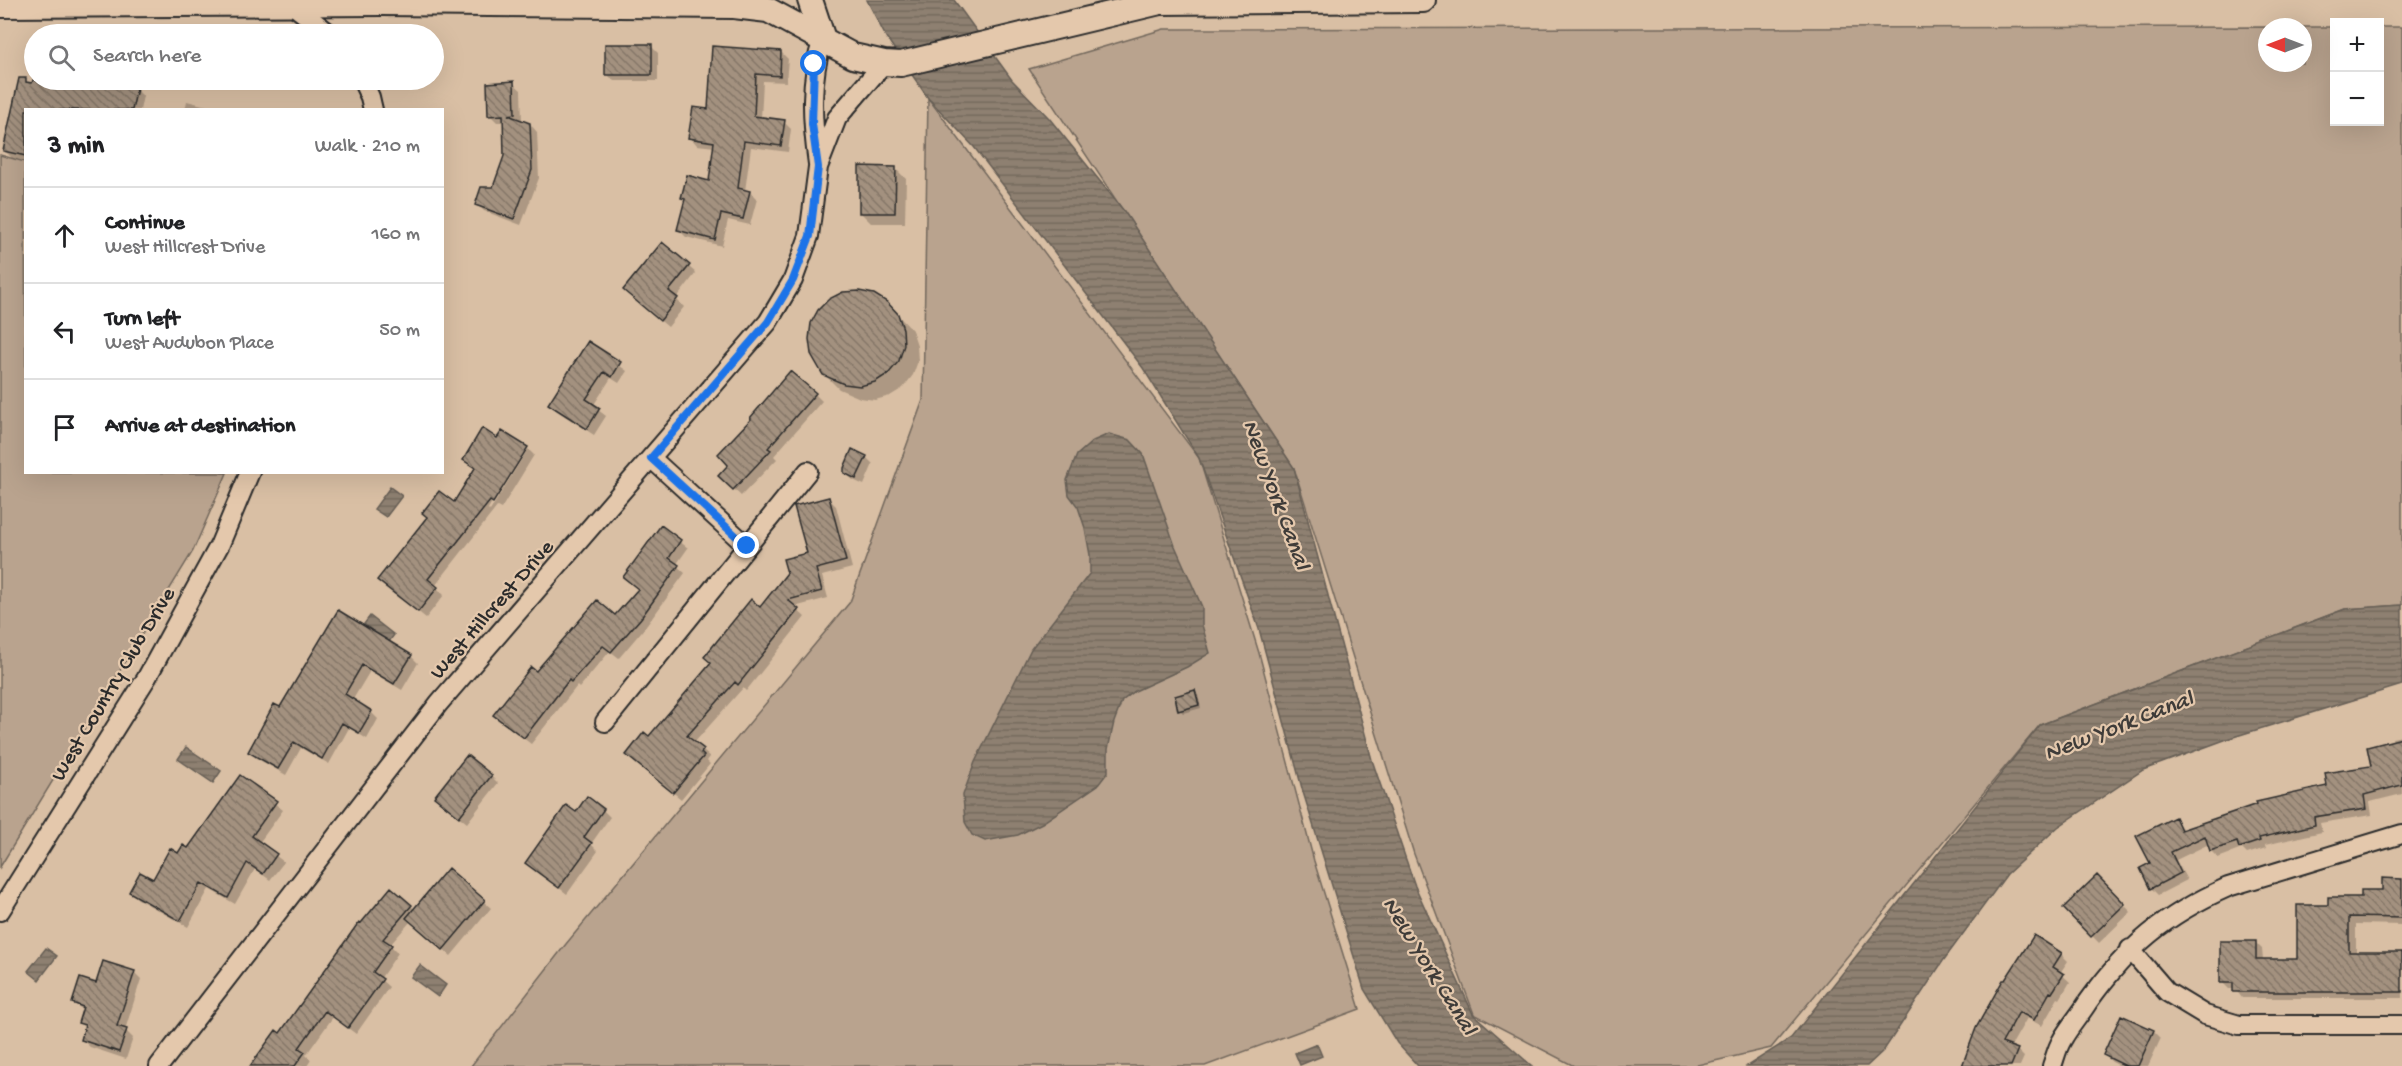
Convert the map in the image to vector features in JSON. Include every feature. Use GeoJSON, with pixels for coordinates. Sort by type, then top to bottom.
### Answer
{"type":"FeatureCollection","features":[{"type":"Feature","properties":{"kind":"street"},"geometry":{"type":"LineString","coordinates":[[810,0],[823,39]]}},
{"type":"Feature","properties":{"kind":"street"},"geometry":{"type":"LineString","coordinates":[[0,5],[144,2],[734,6],[768,10],[853,56],[892,63],[1004,39],[1160,1],[1423,0]]}},
{"type":"Feature","properties":{"kind":"street"},"geometry":{"type":"LineString","coordinates":[[290,3],[317,24]]}},
{"type":"Feature","properties":{"kind":"street","name":"West Hillcrest Drive"},"geometry":{"type":"LineString","coordinates":[[159,1066],[439,703],[768,322],[793,280],[810,236],[818,167],[812,124],[814,64],[823,39]]}},
{"type":"Feature","properties":{"kind":"street","name":"West Hillcrest Drive"},"geometry":{"type":"LineString","coordinates":[[818,167],[837,118],[892,63]]}},
{"type":"Feature","properties":{"kind":"street"},"geometry":{"type":"LineString","coordinates":[[367,90],[373,108]]}},
{"type":"Feature","properties":{"kind":"street"},"geometry":{"type":"LineString","coordinates":[[651,458],[747,546]]}},
{"type":"Feature","properties":{"kind":"street"},"geometry":{"type":"LineString","coordinates":[[605,722],[808,471]]}},
{"type":"Feature","properties":{"kind":"street","name":"West Country Club Drive"},"geometry":{"type":"LineString","coordinates":[[0,911],[146,679],[220,544],[249,474]]}},
{"type":"Feature","properties":{"kind":"street"},"geometry":{"type":"LineString","coordinates":[[2052,1066],[2062,1040],[2102,982],[2130,949],[2169,919],[2202,899],[2229,887],[2402,834]]}},
{"type":"Feature","properties":{"kind":"street"},"geometry":{"type":"LineString","coordinates":[[2130,949],[2167,992],[2205,1015],[2239,1025],[2402,1025]]}},
{"type":"Feature","properties":{"kind":"shaded area"},"geometry":{"type":"Polygon","coordinates":[[[2258,27],[2258,72],[2312,72],[2312,27],[2330,27],[2330,126],[2384,126],[2384,27],[2402,27],[2402,605],[2345,609],[2040,725],[1771,1048],[1693,1066],[1574,1066],[1474,1014],[1414,854],[1294,468],[1029,69],[1164,29],[2258,27]]]}},
{"type":"Feature","properties":{"kind":"shaded area"},"geometry":{"type":"Polygon","coordinates":[[[928,98],[1199,458],[1259,653],[1314,861],[1360,1009],[1205,1066],[471,1066],[566,944],[850,602],[923,400],[928,98]]]}},
{"type":"Feature","properties":{"kind":"shaded area"},"geometry":{"type":"Polygon","coordinates":[[[0,155],[24,162],[24,474],[227,474],[193,551],[0,867],[0,155]]]}},
{"type":"Feature","properties":{"kind":"water","name":"New York Canal"},"geometry":{"type":"Polygon","coordinates":[[[867,0],[954,0],[1012,80],[1049,118],[1124,211],[1294,468],[1372,760],[1415,886],[1473,1014],[1532,1066],[1418,1066],[1397,1043],[1364,989],[1303,792],[1259,629],[1199,458],[1143,368],[974,147],[928,98],[886,37],[867,0]]]}},
{"type":"Feature","properties":{"kind":"water"},"geometry":{"type":"Polygon","coordinates":[[[1109,434],[1130,440],[1143,454],[1175,546],[1202,607],[1202,625],[1210,653],[1187,667],[1135,691],[1122,701],[1108,749],[1108,772],[1098,785],[1042,823],[1018,835],[985,841],[972,835],[965,822],[963,795],[975,762],[1031,649],[1090,573],[1090,555],[1085,528],[1078,507],[1069,495],[1067,480],[1077,455],[1093,441],[1109,434]]]}},
{"type":"Feature","properties":{"kind":"water"},"geometry":{"type":"Polygon","coordinates":[[[390,487],[402,496],[386,517],[374,509],[390,487]]]}},
{"type":"Feature","properties":{"kind":"water","name":"New York Canal"},"geometry":{"type":"Polygon","coordinates":[[[2402,605],[2402,685],[2230,738],[2143,770],[2058,827],[2007,874],[1943,961],[1884,1050],[1867,1066],[1747,1066],[1791,1038],[2040,725],[2345,609],[2402,605]]]}},
{"type":"Feature","properties":{"kind":"water"},"geometry":{"type":"Polygon","coordinates":[[[370,616],[394,635],[388,643],[364,624],[370,616]]]}},
{"type":"Feature","properties":{"kind":"water"},"geometry":{"type":"Polygon","coordinates":[[[186,747],[221,771],[213,783],[178,759],[186,747]]]}},
{"type":"Feature","properties":{"kind":"water"},"geometry":{"type":"Polygon","coordinates":[[[46,948],[57,956],[39,980],[28,971],[46,948]]]}},
{"type":"Feature","properties":{"kind":"water"},"geometry":{"type":"Polygon","coordinates":[[[420,965],[446,985],[438,997],[411,977],[420,965]]]}},
{"type":"Feature","properties":{"kind":"water"},"geometry":{"type":"Polygon","coordinates":[[[1317,1044],[1322,1056],[1300,1065],[1295,1053],[1317,1044]]]}},
{"type":"Feature","properties":{"kind":"building"},"geometry":{"type":"Polygon","coordinates":[[[605,44],[652,44],[652,75],[605,75],[605,44]]]}},
{"type":"Feature","properties":{"kind":"building"},"geometry":{"type":"Polygon","coordinates":[[[712,46],[781,51],[780,76],[756,74],[754,116],[785,120],[781,146],[744,141],[738,188],[750,191],[743,219],[721,214],[715,240],[677,230],[685,199],[681,198],[687,175],[709,181],[714,142],[688,138],[693,107],[708,109],[712,46]]]}},
{"type":"Feature","properties":{"kind":"building"},"geometry":{"type":"Polygon","coordinates":[[[19,78],[24,78],[24,90],[137,90],[132,108],[24,108],[24,156],[3,151],[19,78]]]}},
{"type":"Feature","properties":{"kind":"building"},"geometry":{"type":"Polygon","coordinates":[[[514,81],[515,114],[508,115],[530,123],[532,170],[514,219],[475,205],[481,187],[493,187],[504,156],[503,115],[488,116],[487,83],[514,81]]]}},
{"type":"Feature","properties":{"kind":"building"},"geometry":{"type":"Polygon","coordinates":[[[859,166],[896,167],[895,213],[859,213],[859,166]]]}},
{"type":"Feature","properties":{"kind":"building"},"geometry":{"type":"Polygon","coordinates":[[[662,242],[690,265],[669,291],[678,298],[660,321],[623,290],[662,242]]]}},
{"type":"Feature","properties":{"kind":"building"},"geometry":{"type":"Polygon","coordinates":[[[859,291],[874,294],[887,302],[898,314],[903,329],[904,345],[899,361],[889,373],[875,382],[860,386],[844,384],[823,375],[811,354],[809,339],[811,323],[818,310],[829,299],[843,292],[859,291]]]}},
{"type":"Feature","properties":{"kind":"building"},"geometry":{"type":"Polygon","coordinates":[[[588,341],[621,362],[612,377],[604,372],[586,399],[600,408],[587,429],[548,404],[588,341]]]}},
{"type":"Feature","properties":{"kind":"building"},"geometry":{"type":"Polygon","coordinates":[[[790,371],[816,393],[768,448],[771,450],[733,490],[718,476],[728,465],[718,454],[751,419],[790,371]]]}},
{"type":"Feature","properties":{"kind":"building"},"geometry":{"type":"Polygon","coordinates":[[[482,428],[497,438],[502,431],[528,447],[493,503],[490,501],[428,579],[438,587],[418,612],[377,580],[427,517],[422,513],[439,491],[454,502],[475,468],[463,460],[482,428]]]}},
{"type":"Feature","properties":{"kind":"building"},"geometry":{"type":"Polygon","coordinates":[[[852,449],[867,456],[856,479],[844,473],[852,449]]]}},
{"type":"Feature","properties":{"kind":"building"},"geometry":{"type":"Polygon","coordinates":[[[829,497],[846,561],[816,569],[822,591],[788,600],[799,609],[738,685],[735,682],[687,736],[704,749],[701,753],[704,756],[673,793],[626,755],[644,732],[649,736],[711,663],[704,657],[751,599],[760,607],[787,573],[783,559],[807,553],[794,506],[829,497]]]}},
{"type":"Feature","properties":{"kind":"building"},"geometry":{"type":"Polygon","coordinates":[[[661,525],[681,540],[669,558],[679,565],[641,618],[611,652],[603,646],[571,682],[569,680],[524,738],[493,715],[531,667],[536,671],[597,600],[615,615],[638,589],[623,577],[661,525]]]}},
{"type":"Feature","properties":{"kind":"building"},"geometry":{"type":"Polygon","coordinates":[[[338,610],[412,655],[394,684],[362,665],[345,694],[372,711],[359,733],[342,723],[322,759],[294,742],[278,769],[248,752],[274,704],[280,707],[338,610]]]}},
{"type":"Feature","properties":{"kind":"building"},"geometry":{"type":"Polygon","coordinates":[[[1195,690],[1199,705],[1178,711],[1175,696],[1195,690]]]}},
{"type":"Feature","properties":{"kind":"building"},"geometry":{"type":"Polygon","coordinates":[[[2402,738],[2402,785],[2364,795],[2366,809],[2314,817],[2315,825],[2259,838],[2260,841],[2239,848],[2237,842],[2210,851],[2205,836],[2171,852],[2181,873],[2150,889],[2140,868],[2150,863],[2136,836],[2175,817],[2181,830],[2257,804],[2256,802],[2327,786],[2325,773],[2371,766],[2367,747],[2402,738]]]}},
{"type":"Feature","properties":{"kind":"building"},"geometry":{"type":"Polygon","coordinates":[[[467,755],[492,775],[459,817],[434,797],[467,755]]]}},
{"type":"Feature","properties":{"kind":"building"},"geometry":{"type":"Polygon","coordinates":[[[240,775],[277,801],[252,836],[277,854],[263,874],[247,863],[228,898],[201,883],[180,921],[129,892],[140,872],[153,879],[170,848],[178,853],[183,845],[188,848],[240,775]]]}},
{"type":"Feature","properties":{"kind":"building"},"geometry":{"type":"Polygon","coordinates":[[[587,796],[604,809],[584,837],[592,843],[559,888],[525,863],[566,805],[576,812],[587,796]]]}},
{"type":"Feature","properties":{"kind":"building"},"geometry":{"type":"Polygon","coordinates":[[[448,868],[485,900],[443,950],[406,918],[448,868]]]}},
{"type":"Feature","properties":{"kind":"building"},"geometry":{"type":"Polygon","coordinates":[[[2097,875],[2125,904],[2091,937],[2063,908],[2097,875]]]}},
{"type":"Feature","properties":{"kind":"building"},"geometry":{"type":"Polygon","coordinates":[[[2382,878],[2402,879],[2402,918],[2349,917],[2349,952],[2402,952],[2402,992],[2233,992],[2233,983],[2220,983],[2220,941],[2256,941],[2256,959],[2297,959],[2297,905],[2328,905],[2328,897],[2361,897],[2361,890],[2382,890],[2382,878]]]}},
{"type":"Feature","properties":{"kind":"building"},"geometry":{"type":"Polygon","coordinates":[[[391,887],[412,905],[383,939],[392,945],[373,972],[383,979],[348,1028],[325,1011],[299,1048],[305,1052],[295,1066],[250,1066],[276,1030],[280,1033],[359,922],[361,923],[391,887]]]}},
{"type":"Feature","properties":{"kind":"building"},"geometry":{"type":"Polygon","coordinates":[[[2034,935],[2062,953],[2053,967],[2064,974],[2052,993],[2050,992],[2034,1020],[2019,1012],[2002,1043],[2018,1049],[2011,1066],[1962,1066],[1976,1028],[2003,980],[2034,935]]]}},
{"type":"Feature","properties":{"kind":"building"},"geometry":{"type":"Polygon","coordinates":[[[103,961],[135,971],[117,1026],[127,1029],[119,1052],[81,1040],[85,1025],[78,1023],[83,1007],[72,1003],[80,978],[96,983],[103,961]]]}},
{"type":"Feature","properties":{"kind":"building"},"geometry":{"type":"Polygon","coordinates":[[[2121,1015],[2154,1030],[2138,1066],[2126,1066],[2103,1055],[2121,1015]]]}},
{"type":"Feature","properties":{"kind":"route"},"geometry":{"type":"LineString","coordinates":[[747,546],[651,458],[768,322],[793,280],[810,236],[818,167],[812,124],[814,64]]}}]}
